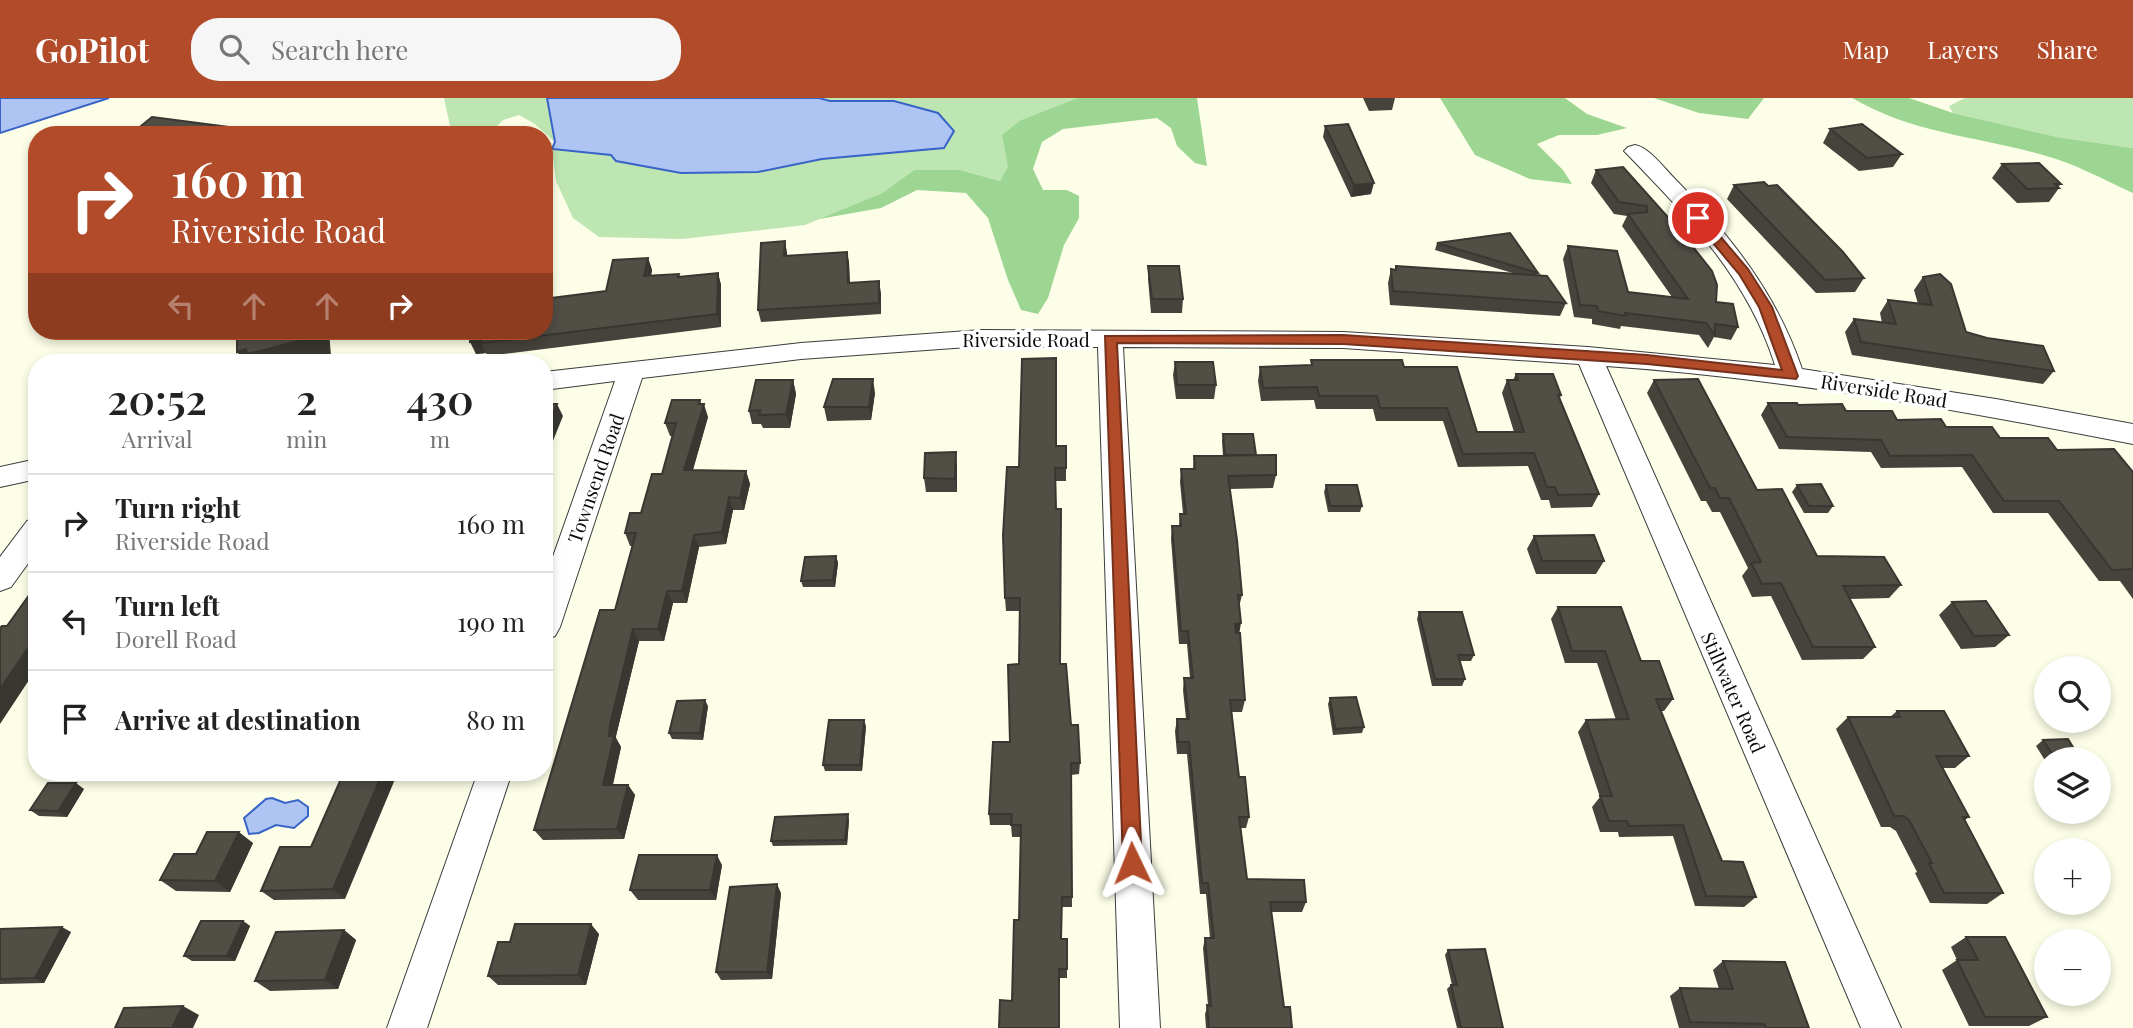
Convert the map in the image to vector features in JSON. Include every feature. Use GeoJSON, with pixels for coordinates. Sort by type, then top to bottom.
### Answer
{"type":"FeatureCollection","features":[{"type":"Feature","properties":{"kind":"street"},"geometry":{"type":"LineString","coordinates":[[1635,151],[1720,242],[1744,272],[1766,307],[1791,376]]}},
{"type":"Feature","properties":{"kind":"street","name":"Riverside Road"},"geometry":{"type":"LineString","coordinates":[[553,380],[632,369],[900,342],[982,338],[1343,340],[1588,355],[1791,376],[1996,408],[2132,435]]}},
{"type":"Feature","properties":{"kind":"street"},"geometry":{"type":"LineString","coordinates":[[1110,339],[1140,1028]]}},
{"type":"Feature","properties":{"kind":"street","name":"Stillwater Road"},"geometry":{"type":"LineString","coordinates":[[1588,355],[1881,1028]]}},
{"type":"Feature","properties":{"kind":"street","name":"Townsend Road"},"geometry":{"type":"LineString","coordinates":[[553,601],[632,369]]}},
{"type":"Feature","properties":{"kind":"street"},"geometry":{"type":"LineString","coordinates":[[0,477],[28,471]]}},
{"type":"Feature","properties":{"kind":"street"},"geometry":{"type":"LineString","coordinates":[[0,579],[28,541]]}},
{"type":"Feature","properties":{"kind":"street"},"geometry":{"type":"LineString","coordinates":[[407,1028],[492,781]]}},
{"type":"Feature","properties":{"kind":"green space"},"geometry":{"type":"Polygon","coordinates":[[[444,98],[1077,98],[1021,120],[1008,166],[1000,181],[960,170],[914,170],[882,193],[805,225],[682,239],[599,237],[573,218],[556,181],[553,149],[611,155],[626,145],[555,142],[553,126],[537,126],[519,115],[503,120],[497,126],[450,126],[444,98]]]}},
{"type":"Feature","properties":{"kind":"green space"},"geometry":{"type":"Polygon","coordinates":[[[1077,98],[1197,98],[1207,166],[1195,163],[1177,146],[1171,128],[1157,118],[1063,129],[1042,142],[1033,169],[1043,190],[1067,190],[1079,196],[1079,218],[1064,245],[1048,298],[1038,314],[1021,310],[1008,280],[988,218],[966,193],[917,190],[881,208],[819,219],[882,193],[914,170],[960,170],[1000,181],[1008,166],[1002,135],[1021,120],[1077,98]]]}},
{"type":"Feature","properties":{"kind":"green space"},"geometry":{"type":"Polygon","coordinates":[[[1440,98],[1565,98],[1587,114],[1627,128],[1597,135],[1559,135],[1537,144],[1563,170],[1572,184],[1530,179],[1475,155],[1440,98]]]}},
{"type":"Feature","properties":{"kind":"green space"},"geometry":{"type":"Polygon","coordinates":[[[1654,98],[1764,98],[1748,119],[1699,113],[1654,98]]]}},
{"type":"Feature","properties":{"kind":"green space"},"geometry":{"type":"Polygon","coordinates":[[[1852,98],[1909,98],[1953,113],[2057,137],[2133,148],[2133,193],[2055,158],[1922,127],[1875,110],[1852,98]]]}},
{"type":"Feature","properties":{"kind":"green space"},"geometry":{"type":"Polygon","coordinates":[[[1965,98],[2133,98],[2133,148],[2057,137],[1953,113],[1949,106],[1965,98]]]}},
{"type":"Feature","properties":{"kind":"water"},"geometry":{"type":"Polygon","coordinates":[[[0,98],[109,98],[0,133],[0,98]]]}},
{"type":"Feature","properties":{"kind":"water"},"geometry":{"type":"Polygon","coordinates":[[[547,98],[819,98],[830,101],[894,101],[938,113],[954,131],[944,148],[822,159],[758,172],[681,173],[616,161],[611,155],[553,149],[555,142],[547,98]]]}},
{"type":"Feature","properties":{"kind":"water"},"geometry":{"type":"Polygon","coordinates":[[[272,798],[285,803],[298,800],[308,807],[308,816],[294,828],[276,825],[259,833],[249,834],[244,818],[266,799],[272,798]]]}},
{"type":"Feature","properties":{"kind":"building"},"geometry":{"type":"Polygon","coordinates":[[[152,117],[221,126],[141,126],[152,117]]]}},
{"type":"Feature","properties":{"kind":"building"},"geometry":{"type":"Polygon","coordinates":[[[1348,124],[1374,183],[1354,185],[1325,126],[1348,124]]]}},
{"type":"Feature","properties":{"kind":"building"},"geometry":{"type":"Polygon","coordinates":[[[1862,124],[1902,154],[1867,158],[1830,129],[1862,124]]]}},
{"type":"Feature","properties":{"kind":"building"},"geometry":{"type":"Polygon","coordinates":[[[2039,163],[2061,184],[2055,184],[2059,188],[2027,189],[2002,164],[2039,163]]]}},
{"type":"Feature","properties":{"kind":"building"},"geometry":{"type":"Polygon","coordinates":[[[1623,167],[1712,271],[1717,285],[1716,302],[1733,304],[1738,327],[1715,324],[1715,335],[1706,323],[1625,313],[1626,316],[1598,311],[1597,306],[1580,305],[1568,246],[1617,251],[1628,292],[1688,299],[1628,214],[1647,212],[1647,206],[1619,202],[1596,170],[1623,167]]]}},
{"type":"Feature","properties":{"kind":"building"},"geometry":{"type":"Polygon","coordinates":[[[1764,182],[1768,186],[1777,185],[1843,252],[1864,278],[1825,280],[1734,185],[1764,182]]]}},
{"type":"Feature","properties":{"kind":"building"},"geometry":{"type":"Polygon","coordinates":[[[1510,233],[1538,273],[1437,243],[1510,233]]]}},
{"type":"Feature","properties":{"kind":"building"},"geometry":{"type":"Polygon","coordinates":[[[785,241],[784,256],[847,252],[848,283],[879,281],[879,303],[758,310],[761,243],[785,241]]]}},
{"type":"Feature","properties":{"kind":"building"},"geometry":{"type":"Polygon","coordinates":[[[648,258],[644,276],[679,274],[678,277],[718,273],[717,314],[553,334],[553,298],[606,291],[613,260],[648,258]]]}},
{"type":"Feature","properties":{"kind":"building"},"geometry":{"type":"Polygon","coordinates":[[[1148,266],[1179,266],[1183,299],[1152,299],[1148,266]]]}},
{"type":"Feature","properties":{"kind":"building"},"geometry":{"type":"Polygon","coordinates":[[[1396,266],[1547,276],[1566,303],[1393,291],[1391,269],[1396,270],[1396,266]]]}},
{"type":"Feature","properties":{"kind":"building"},"geometry":{"type":"Polygon","coordinates":[[[1940,274],[1951,284],[1966,332],[1987,338],[2043,346],[2054,371],[1861,342],[1854,319],[1896,324],[1888,300],[1932,305],[1923,277],[1940,274]]]}},
{"type":"Feature","properties":{"kind":"building"},"geometry":{"type":"Polygon","coordinates":[[[237,340],[302,340],[247,354],[246,349],[237,352],[237,340]]]}},
{"type":"Feature","properties":{"kind":"building"},"geometry":{"type":"Polygon","coordinates":[[[482,340],[505,340],[481,343],[482,340]]]}},
{"type":"Feature","properties":{"kind":"building"},"geometry":{"type":"Polygon","coordinates":[[[1056,358],[1056,446],[1066,446],[1066,468],[1055,468],[1056,509],[1061,509],[1060,664],[1066,664],[1071,725],[1078,725],[1080,763],[1071,763],[1072,897],[1062,897],[1061,939],[1067,939],[1067,969],[1059,969],[1059,1028],[999,1028],[1000,1000],[1012,1001],[1014,920],[1019,920],[1021,825],[1011,825],[1012,814],[989,814],[993,742],[1010,742],[1008,665],[1019,664],[1020,598],[1005,598],[1003,535],[1007,467],[1019,467],[1022,359],[1056,358]]]}},
{"type":"Feature","properties":{"kind":"building"},"geometry":{"type":"Polygon","coordinates":[[[1311,360],[1402,360],[1404,367],[1457,367],[1477,432],[1524,432],[1507,380],[1518,380],[1516,374],[1553,374],[1561,395],[1558,395],[1599,494],[1558,495],[1555,487],[1547,487],[1534,453],[1463,454],[1447,408],[1380,408],[1377,396],[1319,396],[1317,387],[1263,388],[1260,367],[1312,365],[1311,360]]]}},
{"type":"Feature","properties":{"kind":"building"},"geometry":{"type":"Polygon","coordinates":[[[1175,362],[1213,362],[1216,385],[1177,385],[1175,362]]]}},
{"type":"Feature","properties":{"kind":"building"},"geometry":{"type":"Polygon","coordinates":[[[833,379],[873,379],[869,407],[824,407],[833,379]]]}},
{"type":"Feature","properties":{"kind":"building"},"geometry":{"type":"Polygon","coordinates":[[[1698,379],[1757,490],[1782,489],[1817,556],[1884,557],[1901,585],[1843,586],[1875,647],[1813,647],[1781,583],[1762,584],[1751,563],[1761,562],[1729,498],[1720,498],[1715,488],[1710,488],[1654,380],[1698,379]]]}},
{"type":"Feature","properties":{"kind":"building"},"geometry":{"type":"Polygon","coordinates":[[[756,380],[793,380],[786,414],[759,415],[760,410],[749,411],[756,380]]]}},
{"type":"Feature","properties":{"kind":"building"},"geometry":{"type":"Polygon","coordinates":[[[672,400],[700,400],[699,404],[704,404],[684,470],[746,471],[740,498],[729,497],[722,532],[694,535],[682,591],[667,591],[658,629],[633,629],[610,725],[609,736],[614,736],[603,785],[628,785],[617,829],[534,830],[549,781],[553,781],[553,767],[600,610],[615,610],[636,533],[625,533],[630,513],[641,513],[652,474],[662,474],[676,423],[665,423],[672,400]]]}},
{"type":"Feature","properties":{"kind":"building"},"geometry":{"type":"Polygon","coordinates":[[[1768,403],[1842,404],[1846,411],[1892,411],[1897,420],[1941,419],[1946,427],[1992,427],[2000,438],[2048,438],[2057,450],[2114,449],[2133,472],[2133,569],[2112,570],[2059,501],[2004,501],[1972,455],[1890,456],[1881,440],[1787,437],[1768,403]]]}},
{"type":"Feature","properties":{"kind":"building"},"geometry":{"type":"Polygon","coordinates":[[[1223,434],[1253,434],[1256,455],[1225,455],[1223,434]]]}},
{"type":"Feature","properties":{"kind":"building"},"geometry":{"type":"Polygon","coordinates":[[[956,452],[955,479],[924,478],[925,453],[956,452]]]}},
{"type":"Feature","properties":{"kind":"building"},"geometry":{"type":"Polygon","coordinates":[[[1276,455],[1276,475],[1228,476],[1242,595],[1238,595],[1241,623],[1235,624],[1236,633],[1240,633],[1245,700],[1230,700],[1239,777],[1245,777],[1249,817],[1239,817],[1247,879],[1304,880],[1306,902],[1270,902],[1284,1007],[1290,1007],[1292,1028],[1209,1028],[1207,1005],[1211,1006],[1205,938],[1214,938],[1208,883],[1202,883],[1189,742],[1178,742],[1177,719],[1189,719],[1184,678],[1193,678],[1188,631],[1181,631],[1172,526],[1181,526],[1180,514],[1186,514],[1181,469],[1195,469],[1194,456],[1276,455]]]}},
{"type":"Feature","properties":{"kind":"building"},"geometry":{"type":"Polygon","coordinates":[[[1821,484],[1833,506],[1809,506],[1797,485],[1821,484]]]}},
{"type":"Feature","properties":{"kind":"building"},"geometry":{"type":"Polygon","coordinates":[[[1326,485],[1357,485],[1362,506],[1330,506],[1326,485]]]}},
{"type":"Feature","properties":{"kind":"building"},"geometry":{"type":"Polygon","coordinates":[[[1594,535],[1604,561],[1542,561],[1534,536],[1594,535]]]}},
{"type":"Feature","properties":{"kind":"building"},"geometry":{"type":"Polygon","coordinates":[[[836,556],[833,580],[801,581],[805,557],[836,556]]]}},
{"type":"Feature","properties":{"kind":"building"},"geometry":{"type":"Polygon","coordinates":[[[28,597],[28,648],[0,689],[0,628],[7,626],[28,597]]]}},
{"type":"Feature","properties":{"kind":"building"},"geometry":{"type":"Polygon","coordinates":[[[1986,601],[2009,635],[1974,636],[1952,602],[1986,601]]]}},
{"type":"Feature","properties":{"kind":"building"},"geometry":{"type":"Polygon","coordinates":[[[1558,607],[1621,607],[1641,661],[1659,661],[1673,699],[1656,699],[1722,861],[1743,862],[1756,897],[1706,896],[1683,825],[1629,826],[1627,821],[1609,821],[1600,796],[1612,796],[1586,720],[1629,719],[1605,651],[1572,651],[1558,607]]]}},
{"type":"Feature","properties":{"kind":"building"},"geometry":{"type":"Polygon","coordinates":[[[1419,612],[1462,612],[1474,655],[1458,655],[1465,679],[1435,679],[1419,612]]]}},
{"type":"Feature","properties":{"kind":"building"},"geometry":{"type":"Polygon","coordinates":[[[1356,697],[1364,727],[1335,729],[1330,698],[1356,697]]]}},
{"type":"Feature","properties":{"kind":"building"},"geometry":{"type":"Polygon","coordinates":[[[705,700],[700,733],[669,733],[677,701],[705,700]]]}},
{"type":"Feature","properties":{"kind":"building"},"geometry":{"type":"Polygon","coordinates":[[[1897,711],[1944,711],[1969,756],[1936,756],[1969,817],[1963,817],[2003,893],[1944,893],[1929,863],[1932,863],[1909,820],[1904,816],[1894,816],[1848,717],[1900,717],[1897,711]]]}},
{"type":"Feature","properties":{"kind":"building"},"geometry":{"type":"Polygon","coordinates":[[[829,720],[864,720],[860,765],[823,765],[829,720]]]}},
{"type":"Feature","properties":{"kind":"building"},"geometry":{"type":"Polygon","coordinates":[[[2068,739],[2073,747],[2048,747],[2043,740],[2068,739]]]}},
{"type":"Feature","properties":{"kind":"building"},"geometry":{"type":"Polygon","coordinates":[[[340,781],[379,781],[333,889],[261,891],[280,847],[311,847],[340,781]]]}},
{"type":"Feature","properties":{"kind":"building"},"geometry":{"type":"Polygon","coordinates":[[[48,783],[76,783],[58,811],[30,810],[48,783]]]}},
{"type":"Feature","properties":{"kind":"building"},"geometry":{"type":"Polygon","coordinates":[[[848,814],[845,840],[771,841],[775,817],[848,814]]]}},
{"type":"Feature","properties":{"kind":"building"},"geometry":{"type":"Polygon","coordinates":[[[207,832],[239,832],[215,881],[160,880],[174,854],[196,854],[207,832]]]}},
{"type":"Feature","properties":{"kind":"building"},"geometry":{"type":"Polygon","coordinates":[[[639,855],[717,855],[710,890],[630,890],[639,855]]]}},
{"type":"Feature","properties":{"kind":"building"},"geometry":{"type":"Polygon","coordinates":[[[777,884],[767,972],[716,972],[730,887],[777,884]]]}},
{"type":"Feature","properties":{"kind":"building"},"geometry":{"type":"Polygon","coordinates":[[[201,921],[243,921],[227,956],[184,956],[201,921]]]}},
{"type":"Feature","properties":{"kind":"building"},"geometry":{"type":"Polygon","coordinates":[[[515,924],[591,924],[578,975],[488,976],[498,942],[510,942],[515,924]]]}},
{"type":"Feature","properties":{"kind":"building"},"geometry":{"type":"Polygon","coordinates":[[[62,927],[35,978],[0,979],[0,929],[62,927]]]}},
{"type":"Feature","properties":{"kind":"building"},"geometry":{"type":"Polygon","coordinates":[[[344,930],[325,980],[255,981],[276,932],[344,930]]]}},
{"type":"Feature","properties":{"kind":"building"},"geometry":{"type":"Polygon","coordinates":[[[1966,937],[2005,937],[2034,992],[2034,1006],[2041,1006],[2047,1017],[1985,1017],[1957,960],[1978,960],[1966,937]]]}},
{"type":"Feature","properties":{"kind":"building"},"geometry":{"type":"Polygon","coordinates":[[[1485,949],[1503,1028],[1461,1028],[1451,985],[1457,985],[1448,950],[1485,949]]]}},
{"type":"Feature","properties":{"kind":"building"},"geometry":{"type":"Polygon","coordinates":[[[1723,961],[1785,962],[1809,1028],[1766,1028],[1764,1024],[1690,1022],[1680,988],[1733,989],[1723,961]]]}},
{"type":"Feature","properties":{"kind":"building"},"geometry":{"type":"Polygon","coordinates":[[[183,1006],[172,1028],[115,1028],[124,1008],[183,1006]]]}},
{"type":"Feature","properties":{"kind":"route"},"geometry":{"type":"LineString","coordinates":[[1132,863],[1110,339],[1343,340],[1588,355],[1791,376],[1785,353],[1755,288],[1727,250],[1698,218]]}}]}
